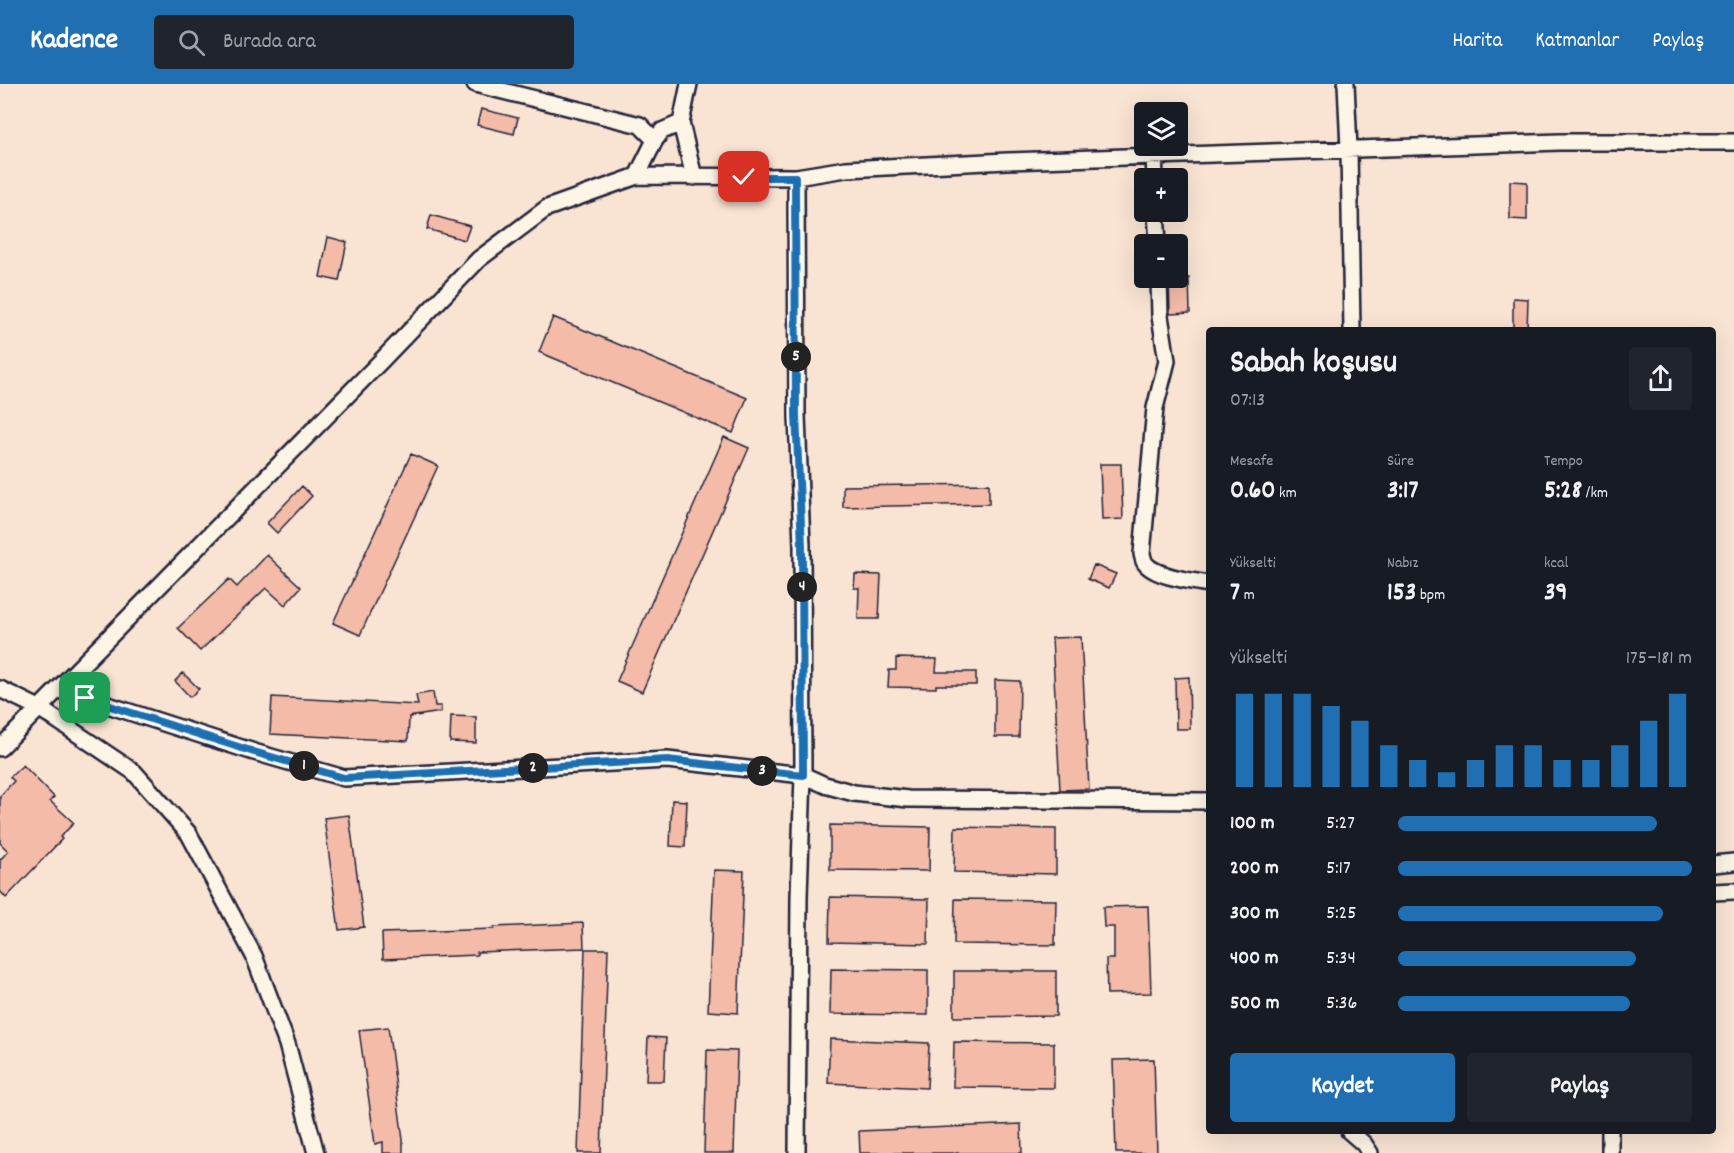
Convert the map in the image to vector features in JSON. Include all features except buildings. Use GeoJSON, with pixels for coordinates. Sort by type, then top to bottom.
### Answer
{"type":"FeatureCollection","features":[{"type":"Feature","properties":{"kind":"street"},"geometry":{"type":"LineString","coordinates":[[475,84],[640,125],[655,140]]}},
{"type":"Feature","properties":{"kind":"street"},"geometry":{"type":"LineString","coordinates":[[689,84],[681,123],[693,177]]}},
{"type":"Feature","properties":{"kind":"street"},"geometry":{"type":"LineString","coordinates":[[1346,84],[1352,327]]}},
{"type":"Feature","properties":{"kind":"street"},"geometry":{"type":"LineString","coordinates":[[637,176],[662,131],[681,123]]}},
{"type":"Feature","properties":{"kind":"street"},"geometry":{"type":"LineString","coordinates":[[1188,155],[1560,142],[1734,142]]}},
{"type":"Feature","properties":{"kind":"street"},"geometry":{"type":"LineString","coordinates":[[0,748],[479,259],[548,208],[637,176],[795,177],[846,169],[1154,156],[1155,168]]}},
{"type":"Feature","properties":{"kind":"street"},"geometry":{"type":"LineString","coordinates":[[795,177],[796,415],[802,546],[803,775],[799,896],[797,1153]]}},
{"type":"Feature","properties":{"kind":"street"},"geometry":{"type":"LineString","coordinates":[[1159,288],[1160,316],[1167,361],[1155,408],[1142,554],[1146,564],[1160,574],[1206,583]]}},
{"type":"Feature","properties":{"kind":"street"},"geometry":{"type":"LineString","coordinates":[[0,689],[39,708],[134,772],[189,834],[254,956],[287,1044],[316,1153]]}},
{"type":"Feature","properties":{"kind":"street"},"geometry":{"type":"LineString","coordinates":[[58,689],[254,752],[344,778],[667,760],[803,775],[825,785],[854,793],[908,799],[1206,801]]}},
{"type":"Feature","properties":{"kind":"street"},"geometry":{"type":"LineString","coordinates":[[1716,864],[1734,862]]}},
{"type":"Feature","properties":{"kind":"street"},"geometry":{"type":"LineString","coordinates":[[1716,892],[1734,891]]}},
{"type":"Feature","properties":{"kind":"street"},"geometry":{"type":"LineString","coordinates":[[1352,1134],[1370,1153]]}},
{"type":"Feature","properties":{"kind":"street"},"geometry":{"type":"LineString","coordinates":[[1610,1134],[1610,1153]]}},
{"type":"Feature","properties":{"kind":"route"},"geometry":{"type":"LineString","coordinates":[[85,698],[344,778],[667,760],[803,775],[802,546],[796,415],[795,177],[744,177]]}}]}
